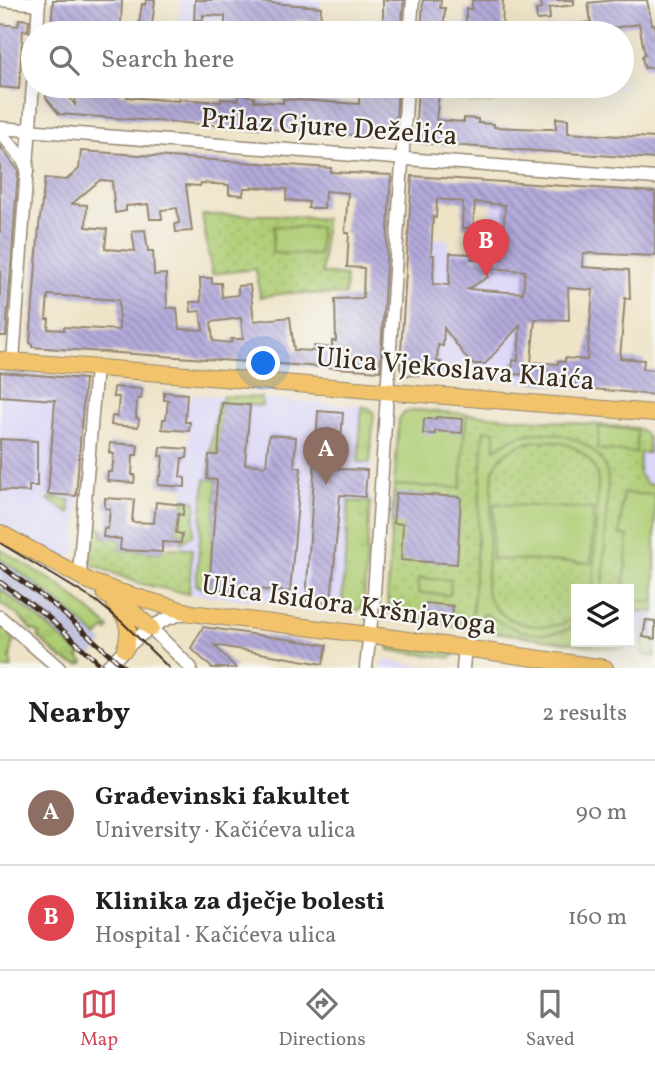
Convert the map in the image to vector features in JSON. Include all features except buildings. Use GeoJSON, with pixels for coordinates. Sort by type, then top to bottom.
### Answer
{"type":"FeatureCollection","features":[{"type":"Feature","properties":{"kind":"main road","name":"Ulica Vjekoslava Klaića"},"geometry":{"type":"LineString","coordinates":[[6,360],[655,413]]}},
{"type":"Feature","properties":{"kind":"main road"},"geometry":{"type":"LineString","coordinates":[[0,533],[85,579],[127,607],[151,628]]}},
{"type":"Feature","properties":{"kind":"main road","name":"Ulica Isidora Kršnjavoga"},"geometry":{"type":"LineString","coordinates":[[85,579],[127,595],[191,613],[605,668]]}},
{"type":"Feature","properties":{"kind":"main road"},"geometry":{"type":"LineString","coordinates":[[110,598],[128,621],[125,649]]}},
{"type":"Feature","properties":{"kind":"street"},"geometry":{"type":"LineString","coordinates":[[411,21],[413,0]]}},
{"type":"Feature","properties":{"kind":"street"},"geometry":{"type":"LineString","coordinates":[[0,1],[39,2],[38,21]]}},
{"type":"Feature","properties":{"kind":"street"},"geometry":{"type":"LineString","coordinates":[[6,360],[28,170],[32,98]]}},
{"type":"Feature","properties":{"kind":"street"},"geometry":{"type":"LineString","coordinates":[[366,668],[388,391],[406,98]]}},
{"type":"Feature","properties":{"kind":"street"},"geometry":{"type":"LineString","coordinates":[[0,130],[22,157],[28,170]]}},
{"type":"Feature","properties":{"kind":"street","name":"Prilaz Gjure Deželića"},"geometry":{"type":"LineString","coordinates":[[0,130],[30,130],[655,178]]}},
{"type":"Feature","properties":{"kind":"street"},"geometry":{"type":"LineString","coordinates":[[85,579],[80,561],[96,366]]}},
{"type":"Feature","properties":{"kind":"street"},"geometry":{"type":"LineString","coordinates":[[106,668],[151,628],[166,619],[191,613]]}},
{"type":"Feature","properties":{"kind":"street"},"geometry":{"type":"LineString","coordinates":[[0,617],[59,668]]}},
{"type":"Feature","properties":{"kind":"street"},"geometry":{"type":"LineString","coordinates":[[151,628],[191,668]]}},
{"type":"Feature","properties":{"kind":"street"},"geometry":{"type":"LineString","coordinates":[[463,668],[465,648]]}},
{"type":"Feature","properties":{"kind":"shaded area"},"geometry":{"type":"Polygon","coordinates":[[[181,0],[321,0],[320,21],[178,21],[181,0]]]}},
{"type":"Feature","properties":{"kind":"shaded area"},"geometry":{"type":"Polygon","coordinates":[[[494,182],[539,260],[530,362],[532,383],[439,376],[441,363],[437,362],[429,344],[434,255],[431,255],[432,238],[449,240],[448,250],[488,251],[494,182]]]}},
{"type":"Feature","properties":{"kind":"shaded area"},"geometry":{"type":"Polygon","coordinates":[[[192,394],[362,406],[371,409],[374,413],[364,598],[358,610],[189,594],[192,549],[183,549],[182,534],[176,533],[178,514],[183,514],[184,505],[185,478],[180,477],[182,458],[187,458],[190,423],[185,422],[186,401],[192,401],[192,394]]]}},
{"type":"Feature","properties":{"kind":"shaded area"},"geometry":{"type":"Polygon","coordinates":[[[0,396],[55,400],[48,494],[79,497],[75,551],[68,558],[61,558],[0,525],[0,396]]]}},
{"type":"Feature","properties":{"kind":"shaded area"},"geometry":{"type":"Polygon","coordinates":[[[651,429],[655,429],[655,485],[647,484],[639,474],[640,452],[649,453],[651,429]]]}},
{"type":"Feature","properties":{"kind":"shaded area"},"geometry":{"type":"Polygon","coordinates":[[[0,559],[20,571],[70,611],[104,643],[90,658],[84,652],[81,655],[0,589],[0,559]]]}},
{"type":"Feature","properties":{"kind":"shaded area"},"geometry":{"type":"Polygon","coordinates":[[[634,611],[655,612],[655,657],[642,653],[643,638],[634,639],[634,611]]]}},
{"type":"Feature","properties":{"kind":"shaded area"},"geometry":{"type":"Polygon","coordinates":[[[383,660],[434,668],[382,668],[383,660]]]}},
{"type":"Feature","properties":{"kind":"green space"},"geometry":{"type":"Polygon","coordinates":[[[468,98],[494,98],[493,103],[468,102],[468,98]]]}},
{"type":"Feature","properties":{"kind":"green space"},"geometry":{"type":"Polygon","coordinates":[[[202,215],[275,215],[325,219],[322,273],[346,276],[345,295],[287,293],[260,297],[256,269],[212,274],[202,215]]]}},
{"type":"Feature","properties":{"kind":"green space"},"geometry":{"type":"Polygon","coordinates":[[[274,226],[320,228],[319,255],[272,253],[274,226]]]}},
{"type":"Feature","properties":{"kind":"green space"},"geometry":{"type":"Polygon","coordinates":[[[222,396],[262,398],[262,406],[222,403],[222,396]]]}},
{"type":"Feature","properties":{"kind":"green space"},"geometry":{"type":"Polygon","coordinates":[[[218,402],[222,403],[216,455],[215,452],[210,452],[218,402]]]}},
{"type":"Feature","properties":{"kind":"green space"},"geometry":{"type":"Polygon","coordinates":[[[362,406],[374,413],[370,463],[358,462],[362,406]]]}},
{"type":"Feature","properties":{"kind":"green space"},"geometry":{"type":"Polygon","coordinates":[[[415,410],[467,414],[461,488],[394,485],[399,419],[404,413],[415,410]]]}},
{"type":"Feature","properties":{"kind":"green space"},"geometry":{"type":"Polygon","coordinates":[[[467,414],[640,429],[646,434],[649,453],[640,453],[639,474],[647,484],[655,485],[655,612],[634,611],[634,584],[571,584],[571,643],[398,618],[389,611],[387,602],[394,485],[461,488],[467,414]]]}},
{"type":"Feature","properties":{"kind":"green space"},"geometry":{"type":"Polygon","coordinates":[[[599,427],[637,430],[636,453],[597,449],[599,427]]]}},
{"type":"Feature","properties":{"kind":"green space"},"geometry":{"type":"Polygon","coordinates":[[[484,430],[495,431],[495,449],[520,436],[542,433],[568,437],[591,449],[606,469],[608,482],[603,584],[593,584],[598,481],[593,465],[582,453],[567,445],[550,441],[516,447],[502,456],[493,470],[486,589],[499,612],[510,619],[538,626],[552,626],[571,620],[571,628],[541,634],[507,626],[486,614],[482,615],[482,624],[472,623],[484,430]]]}},
{"type":"Feature","properties":{"kind":"green space"},"geometry":{"type":"Polygon","coordinates":[[[205,479],[217,480],[207,590],[196,585],[205,479]]]}},
{"type":"Feature","properties":{"kind":"green space"},"geometry":{"type":"Polygon","coordinates":[[[623,493],[655,495],[655,602],[634,600],[634,584],[624,584],[628,536],[620,535],[623,493]]]}},
{"type":"Feature","properties":{"kind":"green space"},"geometry":{"type":"Polygon","coordinates":[[[50,497],[70,500],[70,514],[50,501],[50,497]]]}},
{"type":"Feature","properties":{"kind":"green space"},"geometry":{"type":"Polygon","coordinates":[[[184,499],[195,500],[196,503],[193,535],[181,543],[182,534],[176,533],[178,514],[183,514],[184,499]]]}},
{"type":"Feature","properties":{"kind":"green space"},"geometry":{"type":"Polygon","coordinates":[[[349,501],[370,502],[364,599],[358,610],[351,611],[342,603],[349,501]]]}},
{"type":"Feature","properties":{"kind":"green space"},"geometry":{"type":"Polygon","coordinates":[[[494,504],[593,509],[591,563],[492,559],[494,504]]]}},
{"type":"Feature","properties":{"kind":"green space"},"geometry":{"type":"Polygon","coordinates":[[[92,521],[103,529],[103,537],[121,539],[120,550],[161,552],[162,548],[192,549],[189,594],[138,583],[91,564],[89,559],[92,521]]]}},
{"type":"Feature","properties":{"kind":"green space"},"geometry":{"type":"Polygon","coordinates":[[[0,549],[61,586],[105,624],[109,628],[107,631],[105,629],[97,637],[50,595],[0,559],[0,549]]]}},
{"type":"Feature","properties":{"kind":"green space"},"geometry":{"type":"Polygon","coordinates":[[[419,578],[451,580],[450,595],[418,593],[419,578]]]}},
{"type":"Feature","properties":{"kind":"green space"},"geometry":{"type":"Polygon","coordinates":[[[0,589],[81,655],[78,658],[83,664],[70,663],[53,651],[38,637],[40,634],[32,631],[19,616],[0,603],[0,589]]]}},
{"type":"Feature","properties":{"kind":"green space"},"geometry":{"type":"Polygon","coordinates":[[[0,620],[15,631],[10,659],[12,668],[0,668],[0,620]]]}},
{"type":"Feature","properties":{"kind":"green space"},"geometry":{"type":"Polygon","coordinates":[[[643,637],[655,639],[655,657],[642,653],[643,637]]]}},
{"type":"Feature","properties":{"kind":"green space"},"geometry":{"type":"Polygon","coordinates":[[[388,645],[456,654],[451,658],[389,650],[388,645]]]}},
{"type":"Feature","properties":{"kind":"tram line"},"geometry":{"type":"LineString","coordinates":[[0,543],[96,601],[122,622],[169,668]]}},
{"type":"Feature","properties":{"kind":"railway"},"geometry":{"type":"LineString","coordinates":[[0,565],[55,606],[125,668]]}},
{"type":"Feature","properties":{"kind":"railway"},"geometry":{"type":"LineString","coordinates":[[0,582],[47,616],[104,668]]}},
{"type":"Feature","properties":{"kind":"place","name":"Klinika za dječje bolesti"},"geometry":{"type":"Point","coordinates":[486,277]}},
{"type":"Feature","properties":{"kind":"place","name":"Građevinski fakultet"},"geometry":{"type":"Point","coordinates":[326,485]}}]}
